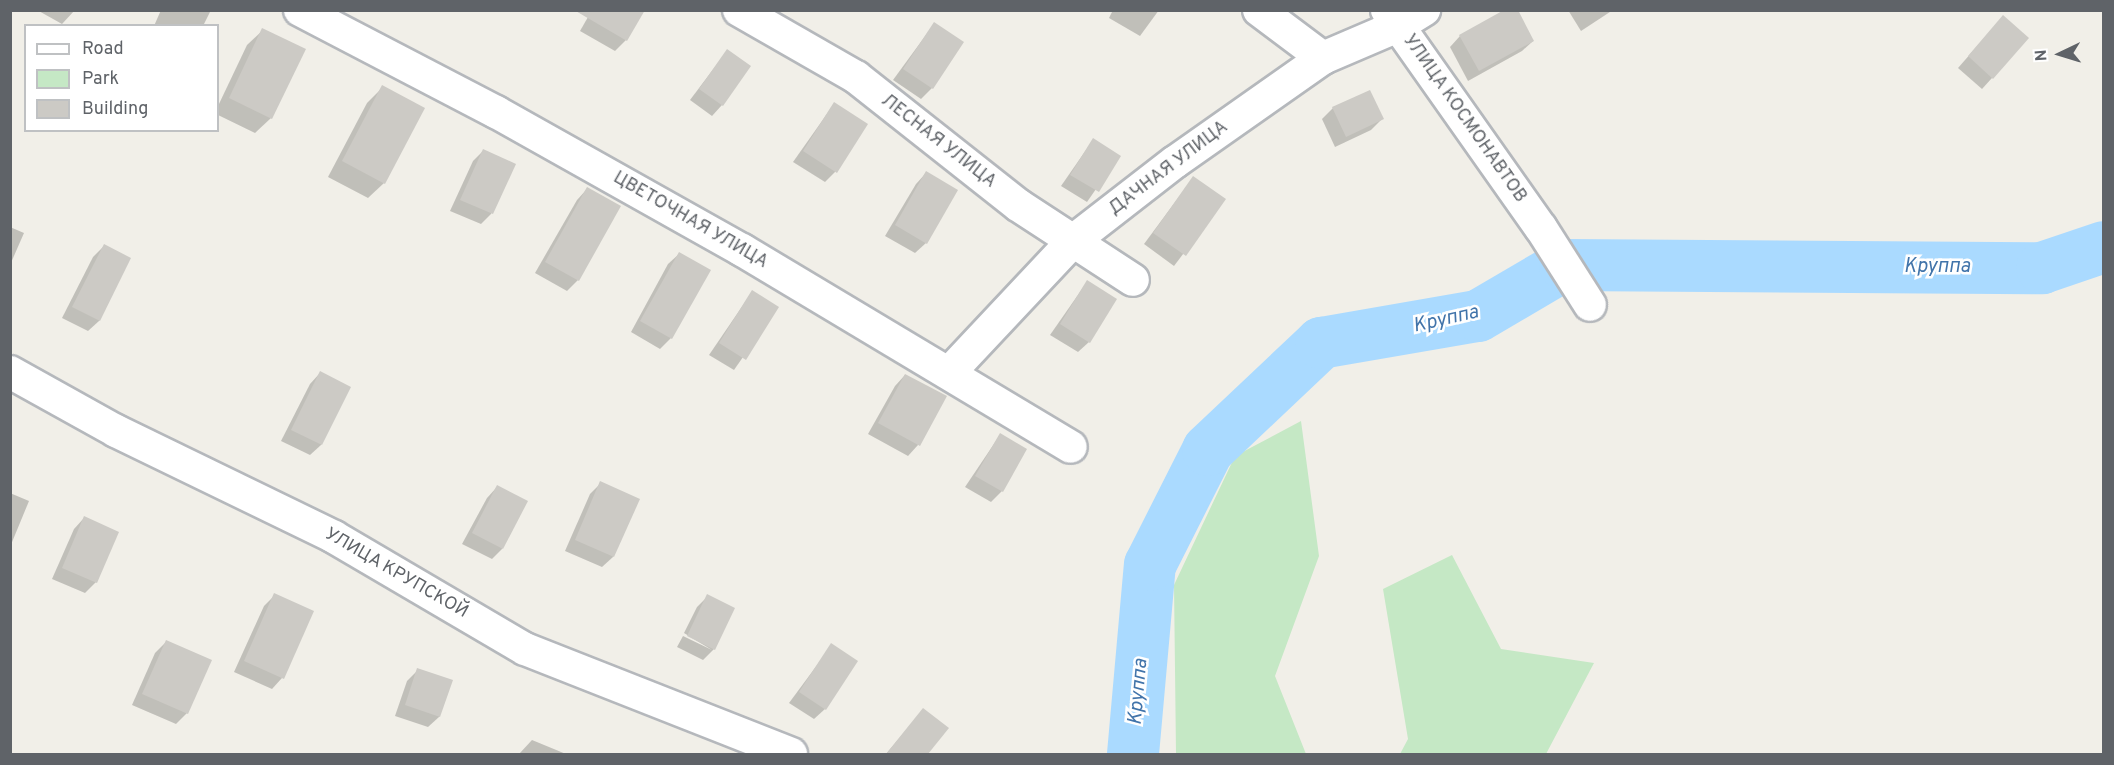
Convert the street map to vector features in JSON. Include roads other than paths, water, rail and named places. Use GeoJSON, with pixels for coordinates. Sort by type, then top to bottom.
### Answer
{"type":"FeatureCollection","features":[{"type":"Feature","properties":{"kind":"street","name":"ЦВЕТОЧНАЯ УЛИЦА"},"geometry":{"type":"LineString","coordinates":[[300,10],[496,112],[1071,447]]}},
{"type":"Feature","properties":{"kind":"street","name":"ЛЕСНАЯ УЛИЦА"},"geometry":{"type":"LineString","coordinates":[[740,10],[856,77],[1018,205],[1132,280]]}},
{"type":"Feature","properties":{"kind":"street"},"geometry":{"type":"LineString","coordinates":[[1258,10],[1323,58]]}},
{"type":"Feature","properties":{"kind":"street","name":"ДАЧНАЯ УЛИЦА"},"geometry":{"type":"LineString","coordinates":[[949,374],[1073,241],[1175,162],[1323,58],[1403,16]]}},
{"type":"Feature","properties":{"kind":"street","name":"УЛИЦА КОСМОНАВТОВ"},"geometry":{"type":"LineString","coordinates":[[1403,16],[1590,305]]}},
{"type":"Feature","properties":{"kind":"street","name":"УЛИЦА КРУПСКОЙ"},"geometry":{"type":"LineString","coordinates":[[10,372],[116,431],[334,537],[525,649],[791,754]]}},
{"type":"Feature","properties":{"kind":"waterway","name":"Круппа"},"geometry":{"type":"LineString","coordinates":[[1133,754],[1150,565],[1208,450],[1321,343],[1478,316],[1565,265],[2042,268],[2104,247]]}}]}
